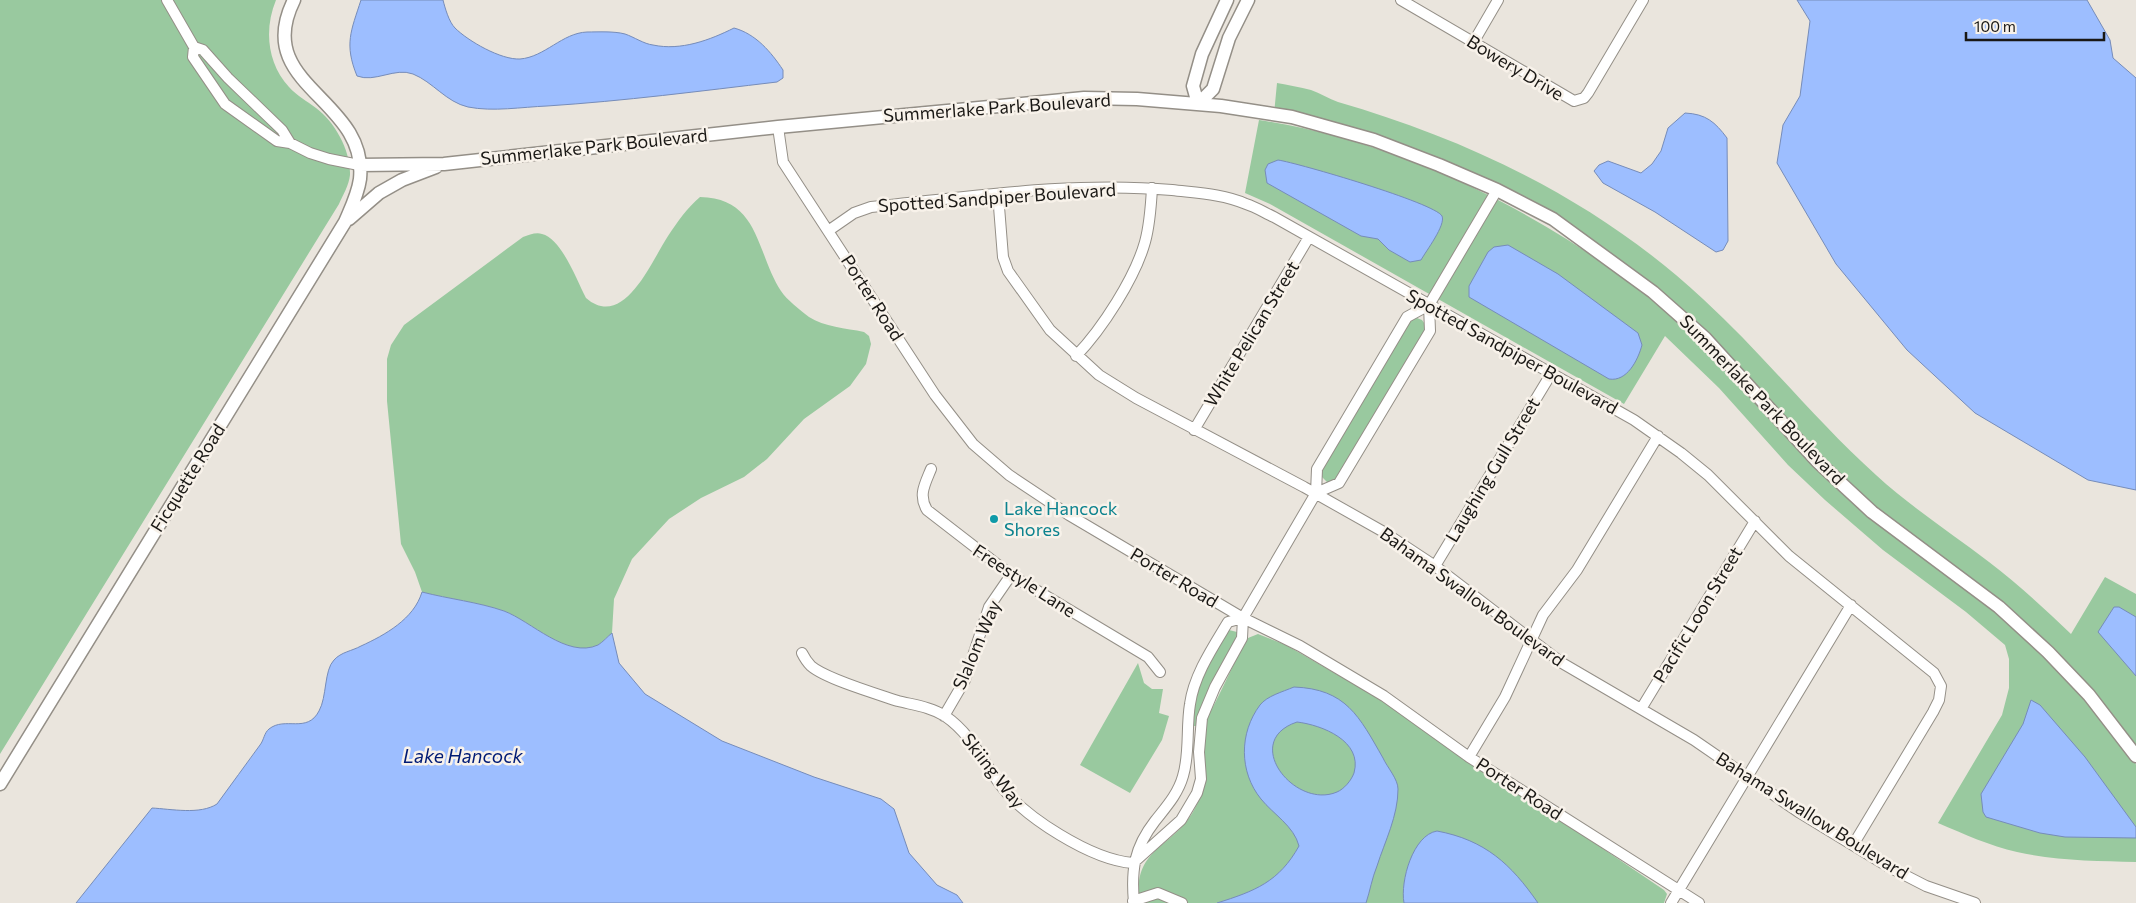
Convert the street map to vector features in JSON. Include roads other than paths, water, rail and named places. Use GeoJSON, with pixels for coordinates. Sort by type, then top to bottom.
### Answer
{"type":"FeatureCollection","features":[{"type":"Feature","properties":{"kind":"main road","name":"Ficquette Road"},"geometry":{"type":"LineString","coordinates":[[0,784],[345,222],[358,190],[359,165],[354,142],[340,117],[300,78],[293,68],[284,41],[285,25],[294,0]]}},
{"type":"Feature","properties":{"kind":"main road"},"geometry":{"type":"LineString","coordinates":[[1227,0],[1205,47],[1192,86],[1198,104],[1213,89],[1229,38],[1248,0]]}},
{"type":"Feature","properties":{"kind":"main road","name":"Summerlake Park Boulevard"},"geometry":{"type":"LineString","coordinates":[[359,165],[444,164],[778,127],[1084,98],[1137,99],[1198,104],[1292,116],[1374,140],[1497,190],[1553,219],[1604,254],[1653,292],[1705,338],[1817,461],[1872,512],[1999,607],[2048,652],[2089,695],[2136,756]]}},
{"type":"Feature","properties":{"kind":"main road"},"geometry":{"type":"LineString","coordinates":[[345,222],[379,193],[402,180],[444,164]]}},
{"type":"Feature","properties":{"kind":"street","name":"Summerlake Park Boulevard"},"geometry":{"type":"LineString","coordinates":[[167,0],[194,47],[193,58],[225,104],[276,141],[290,143],[310,153],[359,165]]}},
{"type":"Feature","properties":{"kind":"street","name":"Bowery Drive"},"geometry":{"type":"LineString","coordinates":[[1401,0],[1568,100],[1579,101],[1588,93],[1644,0]]}},
{"type":"Feature","properties":{"kind":"street"},"geometry":{"type":"LineString","coordinates":[[1473,43],[1498,0]]}},
{"type":"Feature","properties":{"kind":"street","name":"Summerlake Park Boulevard"},"geometry":{"type":"LineString","coordinates":[[194,47],[204,50],[228,78],[282,130],[290,143]]}},
{"type":"Feature","properties":{"kind":"street"},"geometry":{"type":"LineString","coordinates":[[213,89],[228,78]]}},
{"type":"Feature","properties":{"kind":"street","name":"Porter Road"},"geometry":{"type":"LineString","coordinates":[[778,127],[783,162],[935,395],[973,444],[1031,491],[1243,618],[1300,646],[1384,696],[1469,757],[1699,903]]}},
{"type":"Feature","properties":{"kind":"street","name":"Spotted Sandpiper Boulevard"},"geometry":{"type":"LineString","coordinates":[[828,231],[854,213],[871,207],[998,194],[1093,187],[1152,188],[1208,194],[1246,203],[1658,436],[1708,475],[1790,556],[1934,674],[1941,686],[1939,700],[1933,712],[1853,845]]}},
{"type":"Feature","properties":{"kind":"street"},"geometry":{"type":"LineString","coordinates":[[1076,356],[1098,329],[1138,264],[1150,222],[1152,188]]}},
{"type":"Feature","properties":{"kind":"street"},"geometry":{"type":"LineString","coordinates":[[1316,493],[1339,483],[1430,331],[1429,306],[1497,190]]}},
{"type":"Feature","properties":{"kind":"street","name":"Bahama Swallow Boulevard"},"geometry":{"type":"LineString","coordinates":[[998,194],[1003,257],[1008,271],[1050,330],[1076,356],[1099,375],[1194,430],[1316,493],[1382,531],[1435,566],[1562,663],[1694,740],[1747,778],[1853,845],[1926,886],[1976,903]]}},
{"type":"Feature","properties":{"kind":"street","name":"White Pelican Street"},"geometry":{"type":"LineString","coordinates":[[1194,430],[1309,238]]}},
{"type":"Feature","properties":{"kind":"street"},"geometry":{"type":"LineString","coordinates":[[1133,863],[1180,820],[1197,793],[1201,779],[1200,734],[1202,718],[1215,687],[1242,638],[1243,618],[1316,493],[1317,469],[1407,317],[1429,306]]}},
{"type":"Feature","properties":{"kind":"street","name":"Laughing Gull Street"},"geometry":{"type":"LineString","coordinates":[[1435,566],[1550,374]]}},
{"type":"Feature","properties":{"kind":"street"},"geometry":{"type":"LineString","coordinates":[[1469,757],[1505,697],[1530,638],[1552,601],[1578,570],[1658,436]]}},
{"type":"Feature","properties":{"kind":"street","name":"Freestyle Lane"},"geometry":{"type":"LineString","coordinates":[[931,469],[922,496],[922,502],[927,510],[1011,575],[1148,657],[1160,672]]}},
{"type":"Feature","properties":{"kind":"street","name":"Pacific Loon Street"},"geometry":{"type":"LineString","coordinates":[[1641,709],[1755,521]]}},
{"type":"Feature","properties":{"kind":"street","name":"Slalom Way"},"geometry":{"type":"LineString","coordinates":[[944,716],[965,680],[989,607],[1011,575]]}},
{"type":"Feature","properties":{"kind":"street"},"geometry":{"type":"LineString","coordinates":[[1670,903],[1851,605]]}},
{"type":"Feature","properties":{"kind":"street"},"geometry":{"type":"LineString","coordinates":[[1182,903],[1158,893],[1134,902],[1133,863],[1145,835],[1179,787],[1187,756],[1190,703],[1203,665],[1228,622],[1243,618]]}},
{"type":"Feature","properties":{"kind":"street","name":"Skiing Way"},"geometry":{"type":"LineString","coordinates":[[802,653],[809,664],[817,670],[861,688],[928,708],[944,716],[973,742],[1000,784],[1021,809],[1098,854],[1133,863]]}},
{"type":"Feature","properties":{"kind":"street"},"geometry":{"type":"LineString","coordinates":[[1188,733],[1200,734]]}},
{"type":"Feature","properties":{"kind":"water"},"geometry":{"type":"Polygon","coordinates":[[[361,0],[443,0],[451,22],[461,33],[485,49],[504,56],[520,59],[538,54],[578,33],[621,33],[650,44],[674,47],[715,37],[734,28],[756,39],[768,50],[783,70],[783,78],[777,82],[605,101],[508,109],[468,107],[453,101],[427,82],[406,72],[371,78],[357,76],[351,55],[350,38],[361,0]]]}},
{"type":"Feature","properties":{"kind":"water"},"geometry":{"type":"Polygon","coordinates":[[[1797,0],[2087,0],[2110,40],[2113,58],[2136,78],[2136,490],[2088,480],[1975,413],[1907,350],[1836,264],[1777,163],[1783,125],[1800,96],[1810,21],[1797,0]]]}},
{"type":"Feature","properties":{"kind":"water"},"geometry":{"type":"Polygon","coordinates":[[[1685,113],[1704,117],[1718,127],[1727,138],[1728,241],[1723,250],[1716,252],[1655,212],[1603,183],[1594,171],[1599,165],[1608,161],[1641,173],[1652,164],[1661,151],[1668,128],[1685,113]]]}},
{"type":"Feature","properties":{"kind":"water"},"geometry":{"type":"Polygon","coordinates":[[[1278,160],[1311,168],[1416,202],[1442,216],[1441,225],[1421,260],[1410,262],[1389,250],[1378,239],[1361,236],[1267,183],[1265,170],[1268,164],[1278,160]]]}},
{"type":"Feature","properties":{"kind":"water"},"geometry":{"type":"Polygon","coordinates":[[[1508,245],[1558,274],[1638,333],[1642,345],[1635,363],[1626,374],[1615,379],[1609,379],[1469,297],[1469,286],[1488,252],[1494,247],[1508,245]]]}},
{"type":"Feature","properties":{"kind":"water","name":"Lake Hancock"},"geometry":{"type":"Polygon","coordinates":[[[422,592],[504,611],[550,637],[574,647],[586,648],[598,645],[612,633],[619,663],[645,694],[722,741],[814,777],[881,799],[894,809],[909,853],[937,885],[957,895],[963,903],[76,903],[152,808],[194,810],[217,804],[260,745],[269,729],[275,725],[308,722],[314,718],[322,705],[329,670],[334,660],[343,653],[380,637],[397,625],[406,618],[418,602],[422,592]]]}},
{"type":"Feature","properties":{"kind":"water"},"geometry":{"type":"Polygon","coordinates":[[[2114,607],[2119,607],[2136,617],[2136,676],[2098,632],[2114,607]]]}},
{"type":"Feature","properties":{"kind":"water"},"geometry":{"type":"Polygon","coordinates":[[[1294,687],[1326,693],[1339,699],[1349,708],[1366,729],[1398,785],[1396,809],[1366,903],[1217,903],[1265,884],[1283,868],[1299,846],[1293,832],[1266,805],[1254,788],[1245,765],[1244,752],[1248,728],[1260,705],[1271,697],[1294,687]],[[1297,722],[1281,731],[1273,743],[1274,757],[1280,771],[1291,783],[1305,791],[1321,795],[1337,792],[1347,784],[1354,773],[1355,762],[1352,752],[1347,744],[1338,737],[1328,731],[1297,722]]]}},
{"type":"Feature","properties":{"kind":"water"},"geometry":{"type":"Polygon","coordinates":[[[2031,700],[2040,705],[2085,757],[2136,827],[2136,838],[2065,837],[2040,833],[1986,817],[1983,812],[1981,794],[2023,724],[2031,700]]]}},
{"type":"Feature","properties":{"kind":"water"},"geometry":{"type":"Polygon","coordinates":[[[1437,831],[1454,835],[1483,847],[1507,865],[1538,903],[1404,903],[1404,883],[1410,860],[1421,841],[1429,834],[1437,831]]]}},
{"type":"Feature","properties":{"kind":"place","name":"Lake Hancock Shores"},"geometry":{"type":"Point","coordinates":[994,519]}}]}
